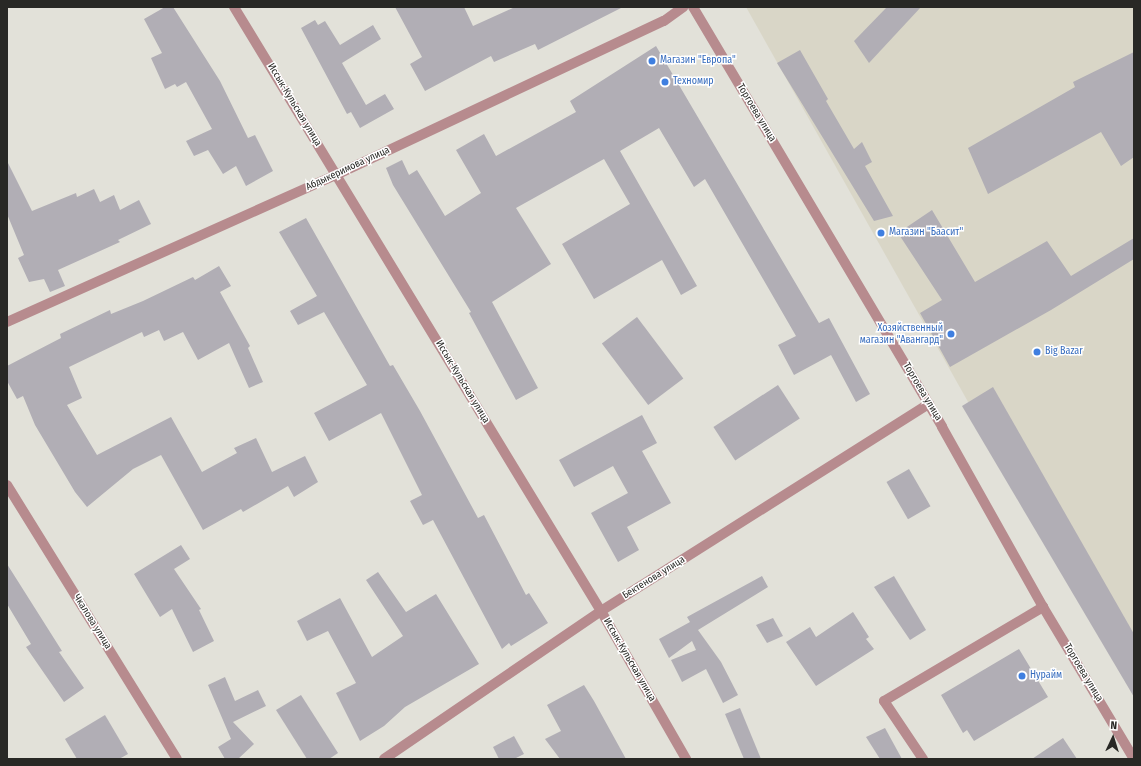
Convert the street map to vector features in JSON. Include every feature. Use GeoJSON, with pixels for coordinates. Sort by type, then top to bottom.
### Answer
{"type":"FeatureCollection","features":[{"type":"Feature","properties":{"kind":"street","name":"Иссык-Кульская улица"},"geometry":{"type":"LineString","coordinates":[[234,7],[601,611],[686,759]]}},
{"type":"Feature","properties":{"kind":"street","name":"Абдыкеримова улица"},"geometry":{"type":"LineString","coordinates":[[7,322],[336,175],[664,21],[683,7]]}},
{"type":"Feature","properties":{"kind":"street","name":"Торгоева улица"},"geometry":{"type":"LineString","coordinates":[[693,7],[929,404],[1043,607],[1134,759]]}},
{"type":"Feature","properties":{"kind":"street","name":"Бектенова улица"},"geometry":{"type":"LineString","coordinates":[[384,759],[601,611],[929,404]]}},
{"type":"Feature","properties":{"kind":"street","name":"Чкалова улица"},"geometry":{"type":"LineString","coordinates":[[7,485],[177,759]]}},
{"type":"Feature","properties":{"kind":"street"},"geometry":{"type":"LineString","coordinates":[[923,759],[884,701],[1043,607]]}},
{"type":"Feature","properties":{"kind":"shaded area","name":"Big Bazar"},"geometry":{"type":"Polygon","coordinates":[[[746,7],[1134,7],[1134,697],[746,7]]]}},
{"type":"Feature","properties":{"kind":"building"},"geometry":{"type":"Polygon","coordinates":[[[165,7],[173,7],[220,81],[248,138],[255,135],[273,171],[246,186],[236,166],[223,174],[208,150],[194,156],[186,141],[212,129],[186,82],[177,87],[175,84],[165,89],[151,58],[162,53],[144,19],[165,7]]]}},
{"type":"Feature","properties":{"kind":"building"},"geometry":{"type":"Polygon","coordinates":[[[395,7],[464,7],[473,26],[515,7],[623,7],[538,50],[535,44],[494,62],[491,56],[425,91],[410,64],[422,57],[395,7]]]}},
{"type":"Feature","properties":{"kind":"building"},"geometry":{"type":"Polygon","coordinates":[[[887,7],[921,7],[869,63],[854,41],[887,7]]]}},
{"type":"Feature","properties":{"kind":"building"},"geometry":{"type":"Polygon","coordinates":[[[315,20],[318,25],[325,21],[340,45],[373,25],[381,39],[342,63],[366,105],[385,94],[394,109],[360,128],[351,112],[347,114],[301,28],[315,20]]]}},
{"type":"Feature","properties":{"kind":"building"},"geometry":{"type":"Polygon","coordinates":[[[656,46],[819,323],[829,318],[870,394],[856,402],[831,355],[794,375],[778,345],[796,336],[705,179],[694,187],[659,128],[620,151],[697,286],[681,295],[662,260],[594,299],[562,244],[630,204],[604,159],[516,208],[551,264],[492,302],[538,388],[516,400],[469,313],[471,312],[393,185],[386,168],[402,160],[409,175],[417,170],[445,216],[481,193],[456,150],[484,134],[496,156],[576,112],[570,101],[656,46]]]}},
{"type":"Feature","properties":{"kind":"building"},"geometry":{"type":"Polygon","coordinates":[[[800,50],[828,99],[826,101],[854,149],[862,142],[872,162],[865,166],[893,216],[874,221],[777,63],[800,50]]]}},
{"type":"Feature","properties":{"kind":"building"},"geometry":{"type":"Polygon","coordinates":[[[1134,52],[1134,157],[1121,166],[1101,132],[988,194],[968,148],[1075,87],[1073,82],[1134,52]]]}},
{"type":"Feature","properties":{"kind":"building"},"geometry":{"type":"Polygon","coordinates":[[[7,161],[32,211],[76,193],[77,197],[94,189],[100,202],[114,195],[120,210],[139,200],[151,224],[118,240],[120,242],[58,270],[65,286],[50,292],[44,279],[29,282],[18,258],[24,255],[7,214],[7,161]]]}},
{"type":"Feature","properties":{"kind":"building"},"geometry":{"type":"Polygon","coordinates":[[[932,210],[975,282],[1047,241],[1071,276],[1134,238],[1134,259],[1051,310],[950,367],[920,313],[942,300],[898,233],[932,210]]]}},
{"type":"Feature","properties":{"kind":"building"},"geometry":{"type":"Polygon","coordinates":[[[306,218],[390,366],[393,365],[420,411],[478,518],[484,515],[526,595],[529,593],[548,623],[511,646],[509,643],[502,649],[433,520],[423,525],[410,501],[422,495],[381,413],[329,441],[314,413],[367,385],[324,312],[298,325],[290,311],[317,296],[279,232],[306,218]]]}},
{"type":"Feature","properties":{"kind":"building"},"geometry":{"type":"Polygon","coordinates":[[[219,266],[231,286],[220,292],[250,346],[248,348],[263,382],[249,388],[229,343],[198,360],[183,332],[164,341],[159,330],[144,337],[142,332],[69,367],[82,398],[67,405],[97,455],[171,417],[202,472],[237,453],[234,448],[256,438],[272,472],[305,456],[318,482],[294,497],[288,486],[243,512],[241,509],[203,530],[161,455],[133,469],[87,507],[75,492],[35,425],[23,396],[17,399],[7,381],[7,366],[61,338],[60,334],[110,310],[111,314],[143,301],[193,277],[195,280],[219,266]]]}},
{"type":"Feature","properties":{"kind":"building"},"geometry":{"type":"Polygon","coordinates":[[[637,317],[683,378],[648,405],[602,343],[637,317]]]}},
{"type":"Feature","properties":{"kind":"building"},"geometry":{"type":"Polygon","coordinates":[[[778,385],[800,419],[735,460],[713,427],[778,385]]]}},
{"type":"Feature","properties":{"kind":"building"},"geometry":{"type":"Polygon","coordinates":[[[993,387],[1134,634],[1134,697],[962,406],[993,387]]]}},
{"type":"Feature","properties":{"kind":"building"},"geometry":{"type":"Polygon","coordinates":[[[642,415],[657,443],[642,451],[671,503],[627,527],[639,550],[618,562],[591,513],[628,493],[613,466],[574,487],[559,460],[642,415]]]}},
{"type":"Feature","properties":{"kind":"building"},"geometry":{"type":"Polygon","coordinates":[[[909,469],[930,506],[908,519],[886,482],[909,469]]]}},
{"type":"Feature","properties":{"kind":"building"},"geometry":{"type":"Polygon","coordinates":[[[181,545],[190,559],[174,569],[201,609],[199,610],[214,641],[193,652],[172,609],[160,617],[134,574],[181,545]]]}},
{"type":"Feature","properties":{"kind":"building"},"geometry":{"type":"Polygon","coordinates":[[[7,564],[62,651],[59,652],[84,688],[64,702],[26,647],[31,644],[7,604],[7,564]]]}},
{"type":"Feature","properties":{"kind":"building"},"geometry":{"type":"Polygon","coordinates":[[[378,572],[406,612],[436,594],[479,664],[405,707],[384,726],[360,741],[336,693],[356,683],[328,631],[307,641],[297,621],[340,598],[372,657],[403,636],[366,580],[378,572]]]}},
{"type":"Feature","properties":{"kind":"building"},"geometry":{"type":"Polygon","coordinates":[[[762,576],[768,587],[698,630],[721,662],[738,695],[723,703],[706,669],[682,682],[671,660],[696,650],[692,641],[669,658],[659,639],[690,622],[687,617],[762,576]]]}},
{"type":"Feature","properties":{"kind":"building"},"geometry":{"type":"Polygon","coordinates":[[[894,576],[926,630],[910,640],[874,587],[894,576]]]}},
{"type":"Feature","properties":{"kind":"building"},"geometry":{"type":"Polygon","coordinates":[[[853,612],[869,637],[866,639],[874,649],[816,686],[786,642],[810,627],[816,637],[853,612]]]}},
{"type":"Feature","properties":{"kind":"building"},"geometry":{"type":"Polygon","coordinates":[[[773,618],[783,636],[767,643],[756,625],[773,618]]]}},
{"type":"Feature","properties":{"kind":"building"},"geometry":{"type":"Polygon","coordinates":[[[1019,649],[1048,697],[974,741],[967,730],[963,733],[941,695],[1019,649]]]}},
{"type":"Feature","properties":{"kind":"building"},"geometry":{"type":"Polygon","coordinates":[[[225,677],[235,701],[258,690],[266,706],[233,722],[254,744],[238,759],[225,759],[218,747],[231,739],[208,685],[225,677]]]}},
{"type":"Feature","properties":{"kind":"building"},"geometry":{"type":"Polygon","coordinates":[[[584,685],[626,759],[560,759],[545,739],[561,731],[547,705],[584,685]]]}},
{"type":"Feature","properties":{"kind":"building"},"geometry":{"type":"Polygon","coordinates":[[[301,695],[338,753],[329,759],[307,759],[276,710],[301,695]]]}},
{"type":"Feature","properties":{"kind":"building"},"geometry":{"type":"Polygon","coordinates":[[[740,708],[761,759],[744,759],[725,714],[740,708]]]}},
{"type":"Feature","properties":{"kind":"building"},"geometry":{"type":"Polygon","coordinates":[[[105,715],[128,754],[119,759],[77,759],[65,739],[105,715]]]}},
{"type":"Feature","properties":{"kind":"building"},"geometry":{"type":"Polygon","coordinates":[[[885,728],[902,759],[880,759],[866,737],[885,728]]]}},
{"type":"Feature","properties":{"kind":"building"},"geometry":{"type":"Polygon","coordinates":[[[514,736],[524,754],[514,759],[499,759],[493,747],[514,736]]]}},
{"type":"Feature","properties":{"kind":"building"},"geometry":{"type":"Polygon","coordinates":[[[1063,738],[1077,759],[1032,759],[1063,738]]]}},
{"type":"Feature","properties":{"kind":"place","name":"Магазин \"Европа\""},"geometry":{"type":"Point","coordinates":[652,61]}},
{"type":"Feature","properties":{"kind":"place","name":"Техномир"},"geometry":{"type":"Point","coordinates":[665,82]}},
{"type":"Feature","properties":{"kind":"place","name":"Магазин \"Баасит\""},"geometry":{"type":"Point","coordinates":[881,233]}},
{"type":"Feature","properties":{"kind":"place","name":"Хозяйственный магазин \"Авангард\""},"geometry":{"type":"Point","coordinates":[951,334]}},
{"type":"Feature","properties":{"kind":"place","name":"Big Bazar"},"geometry":{"type":"Point","coordinates":[1037,352]}},
{"type":"Feature","properties":{"kind":"place","name":"Нурайм"},"geometry":{"type":"Point","coordinates":[1022,676]}}]}
